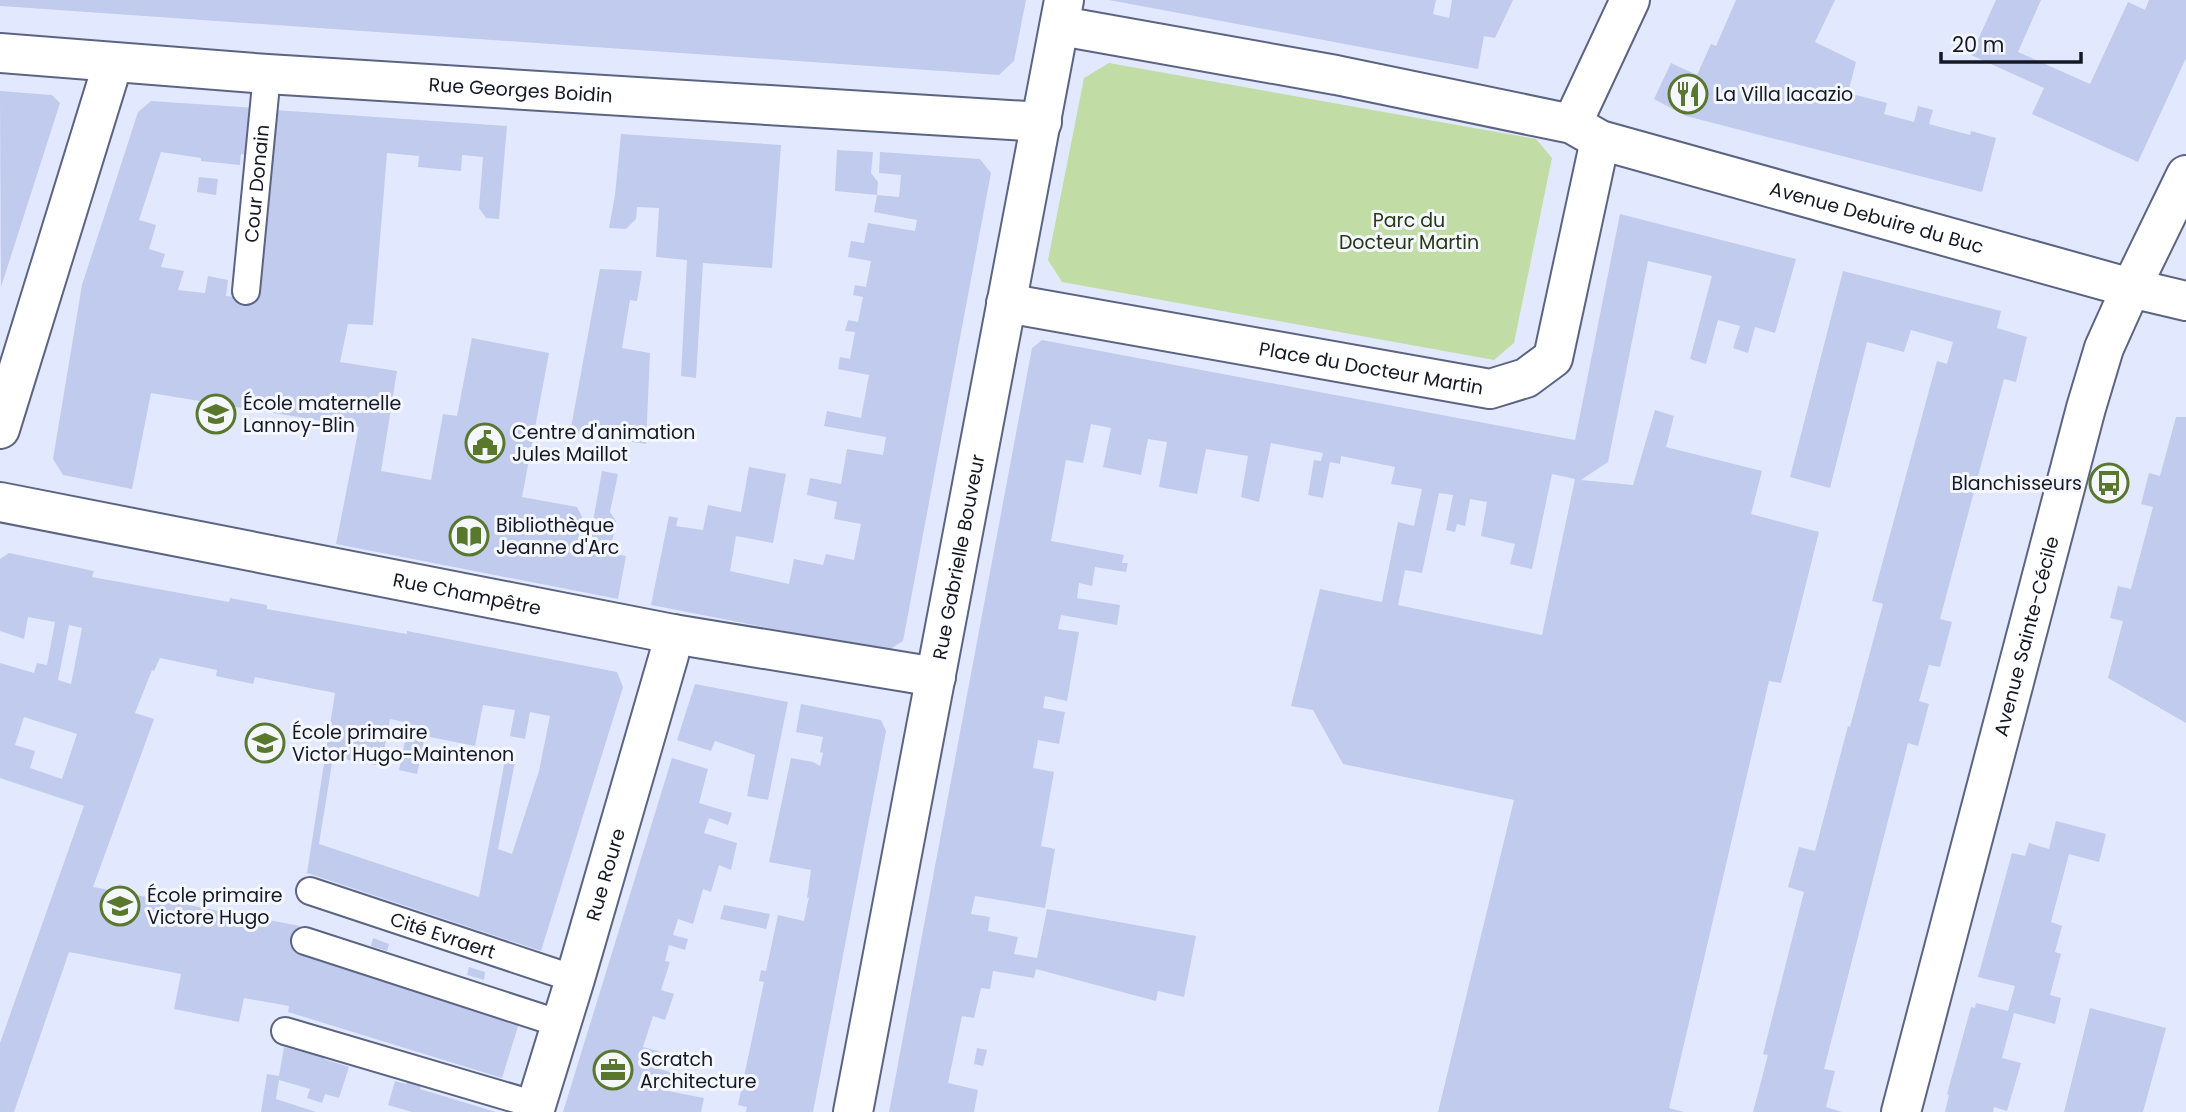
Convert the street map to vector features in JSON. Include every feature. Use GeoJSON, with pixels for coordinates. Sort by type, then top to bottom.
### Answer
{"type":"FeatureCollection","features":[{"type":"Feature","properties":{"kind":"street","name":"Place du Docteur Martin"},"geometry":{"type":"LineString","coordinates":[[1006,303],[1490,389],[1526,378],[1553,358],[1586,132],[1630,0]]}},
{"type":"Feature","properties":{"kind":"street"},"geometry":{"type":"LineString","coordinates":[[1063,13],[1586,132]]}},
{"type":"Feature","properties":{"kind":"street","name":"Rue Gabrielle Bouveur"},"geometry":{"type":"LineString","coordinates":[[853,1112],[1063,13]]}},
{"type":"Feature","properties":{"kind":"street","name":"Rue Georges Boidin"},"geometry":{"type":"LineString","coordinates":[[0,53],[267,74],[1042,122]]}},
{"type":"Feature","properties":{"kind":"street"},"geometry":{"type":"LineString","coordinates":[[1,424],[113,63]]}},
{"type":"Feature","properties":{"kind":"street","name":"Avenue Debuire du Buc"},"geometry":{"type":"LineString","coordinates":[[1586,132],[2131,288],[2186,301]]}},
{"type":"Feature","properties":{"kind":"street","name":"Avenue Sainte-Cécile"},"geometry":{"type":"LineString","coordinates":[[1901,1112],[2079,433],[2104,348],[2186,174]]}},
{"type":"Feature","properties":{"kind":"street","name":"Rue Champêtre"},"geometry":{"type":"LineString","coordinates":[[0,502],[673,634],[936,677]]}},
{"type":"Feature","properties":{"kind":"street","name":"Rue Roure"},"geometry":{"type":"LineString","coordinates":[[535,1108],[575,979],[673,634]]}},
{"type":"Feature","properties":{"kind":"lane","name":"Cour Donain"},"geometry":{"type":"LineString","coordinates":[[246,291],[267,74]]}},
{"type":"Feature","properties":{"kind":"lane","name":"Cité Evraert"},"geometry":{"type":"LineString","coordinates":[[310,891],[575,979]]}},
{"type":"Feature","properties":{"kind":"lane"},"geometry":{"type":"LineString","coordinates":[[305,941],[561,1024]]}},
{"type":"Feature","properties":{"kind":"lane"},"geometry":{"type":"LineString","coordinates":[[285,1031],[535,1108]]}},
{"type":"Feature","properties":{"kind":"green space","name":"Parc du Docteur Martin"},"geometry":{"type":"Polygon","coordinates":[[[1109,63],[1536,139],[1552,158],[1514,343],[1494,360],[1062,282],[1048,260],[1084,78],[1109,63]]]}},
{"type":"Feature","properties":{"kind":"building"},"geometry":{"type":"Polygon","coordinates":[[[0,0],[1026,0],[1014,61],[999,75],[0,6],[0,0]]]}},
{"type":"Feature","properties":{"kind":"building"},"geometry":{"type":"Polygon","coordinates":[[[1109,0],[1436,0],[1433,14],[1449,18],[1452,0],[1513,0],[1495,38],[1484,36],[1478,69],[1109,0]]]}},
{"type":"Feature","properties":{"kind":"building"},"geometry":{"type":"Polygon","coordinates":[[[1736,0],[1835,0],[1815,42],[1856,62],[1848,93],[1887,103],[1884,114],[1914,122],[1918,106],[1933,110],[1929,124],[1970,135],[1971,131],[1996,138],[1982,192],[1686,116],[1654,99],[1671,63],[1697,75],[1711,44],[1716,46],[1736,0]]]}},
{"type":"Feature","properties":{"kind":"building"},"geometry":{"type":"Polygon","coordinates":[[[1996,0],[2041,0],[2018,52],[2090,84],[2128,2],[2145,10],[2149,0],[2186,0],[2186,58],[2138,162],[2032,114],[2044,88],[1971,55],[1996,0]]]}},
{"type":"Feature","properties":{"kind":"building"},"geometry":{"type":"Polygon","coordinates":[[[0,91],[52,95],[60,103],[1,287],[0,91]]]}},
{"type":"Feature","properties":{"kind":"building"},"geometry":{"type":"Polygon","coordinates":[[[151,101],[257,108],[252,156],[241,154],[240,165],[201,161],[201,158],[161,152],[139,220],[156,225],[149,249],[165,254],[161,267],[184,271],[178,290],[205,293],[208,276],[228,280],[226,296],[255,299],[275,110],[507,126],[499,219],[486,218],[479,208],[483,157],[462,155],[461,171],[418,167],[419,156],[387,153],[373,325],[348,324],[340,362],[397,371],[381,471],[431,480],[443,414],[457,416],[472,338],[549,353],[522,497],[577,507],[582,517],[577,547],[588,549],[602,471],[618,474],[610,512],[616,521],[610,553],[626,556],[618,599],[336,544],[359,427],[151,393],[132,489],[63,475],[53,459],[82,285],[138,112],[151,101]]]}},
{"type":"Feature","properties":{"kind":"building"},"geometry":{"type":"Polygon","coordinates":[[[621,134],[781,145],[772,268],[703,263],[696,378],[681,376],[687,260],[656,257],[659,208],[637,207],[636,219],[626,229],[609,228],[621,134]]]}},
{"type":"Feature","properties":{"kind":"building"},"geometry":{"type":"Polygon","coordinates":[[[837,150],[873,152],[871,173],[878,182],[877,195],[835,191],[837,150]]]}},
{"type":"Feature","properties":{"kind":"building"},"geometry":{"type":"Polygon","coordinates":[[[880,152],[980,159],[991,173],[903,641],[887,651],[651,605],[669,516],[678,518],[676,526],[703,530],[708,505],[741,512],[749,467],[786,474],[773,543],[736,536],[730,571],[789,584],[794,559],[823,565],[826,554],[854,560],[861,524],[834,519],[837,502],[807,495],[810,478],[841,484],[847,449],[883,455],[886,437],[824,426],[827,411],[861,418],[869,375],[838,369],[840,357],[850,359],[855,332],[845,331],[848,320],[858,322],[863,297],[853,295],[855,285],[866,287],[871,261],[848,257],[851,241],[864,243],[868,223],[915,231],[917,220],[874,212],[877,195],[899,197],[901,175],[879,173],[880,152]]]}},
{"type":"Feature","properties":{"kind":"building"},"geometry":{"type":"Polygon","coordinates":[[[199,177],[218,179],[216,195],[197,192],[199,177]]]}},
{"type":"Feature","properties":{"kind":"building"},"geometry":{"type":"Polygon","coordinates":[[[1620,214],[1796,259],[1775,333],[1755,327],[1748,353],[1733,348],[1740,326],[1718,320],[1706,364],[1690,359],[1712,276],[1648,261],[1608,462],[1581,480],[1633,485],[1655,410],[1674,416],[1666,447],[1762,471],[1751,514],[1819,532],[1781,683],[1769,681],[1669,1108],[1684,1112],[1438,1112],[1514,800],[1343,764],[1313,710],[1291,706],[1320,589],[1382,602],[1398,522],[1414,526],[1422,489],[1391,484],[1395,467],[1341,456],[1340,464],[1330,462],[1323,498],[1308,495],[1314,460],[1321,461],[1323,453],[1271,443],[1259,502],[1241,497],[1248,456],[1206,449],[1197,494],[1159,487],[1167,442],[1148,439],[1141,475],[1103,467],[1111,428],[1091,424],[1083,463],[1066,460],[1051,541],[1124,555],[1122,563],[1128,563],[1126,572],[1095,567],[1092,586],[1079,583],[1077,598],[1120,605],[1117,625],[1061,615],[1058,629],[1079,632],[1067,701],[1045,696],[1043,708],[1065,712],[1059,744],[1038,740],[1033,768],[1054,772],[1041,846],[1055,849],[1045,908],[975,896],[971,914],[990,917],[988,931],[1018,937],[1014,954],[1037,958],[1047,909],[1196,936],[1184,997],[1158,991],[1156,1001],[1036,969],[1034,978],[993,971],[990,989],[981,988],[974,1018],[962,1016],[948,1083],[978,1090],[974,1112],[889,1112],[1032,348],[1042,340],[1575,440],[1620,214]],[[1552,474],[1532,569],[1510,564],[1515,544],[1481,536],[1487,502],[1470,499],[1465,526],[1457,524],[1455,532],[1446,530],[1453,495],[1439,493],[1422,573],[1405,570],[1398,605],[1542,635],[1575,479],[1552,474]]]}},
{"type":"Feature","properties":{"kind":"building"},"geometry":{"type":"Polygon","coordinates":[[[600,269],[642,271],[637,301],[630,300],[622,348],[650,353],[646,444],[570,433],[600,269]]]}},
{"type":"Feature","properties":{"kind":"building"},"geometry":{"type":"Polygon","coordinates":[[[1843,271],[2001,311],[1997,328],[2027,337],[2016,382],[2004,379],[1940,619],[1952,622],[1940,667],[1929,665],[1919,701],[1929,704],[1918,746],[1908,743],[1824,1069],[1835,1071],[1826,1107],[1842,1112],[1753,1112],[1768,1055],[1763,1054],[1804,892],[1788,887],[1799,847],[1815,851],[1883,604],[1872,601],[1937,361],[1947,364],[1953,342],[1911,330],[1904,352],[1867,342],[1830,488],[1790,477],[1843,271]]]}},
{"type":"Feature","properties":{"kind":"building"},"geometry":{"type":"Polygon","coordinates":[[[2176,417],[2186,417],[2186,723],[2108,678],[2123,621],[2110,618],[2118,586],[2131,589],[2153,507],[2141,504],[2149,473],[2160,476],[2176,417]]]}},
{"type":"Feature","properties":{"kind":"building"},"geometry":{"type":"Polygon","coordinates":[[[9,553],[94,571],[92,577],[229,602],[230,598],[267,605],[267,609],[407,634],[407,631],[617,672],[623,687],[541,951],[307,873],[335,693],[255,677],[253,684],[216,676],[217,670],[160,658],[154,671],[152,670],[135,713],[154,719],[93,887],[300,926],[296,951],[520,1020],[502,1078],[288,1012],[289,1006],[244,998],[239,1022],[174,1009],[181,974],[69,952],[14,1112],[0,1112],[0,1043],[84,806],[0,778],[0,663],[34,673],[37,663],[47,665],[55,622],[28,617],[24,639],[0,631],[0,559],[9,553]],[[69,625],[58,680],[71,684],[82,628],[69,625]],[[483,705],[475,746],[425,736],[417,774],[399,770],[409,723],[390,719],[381,766],[333,757],[319,844],[479,897],[505,760],[515,762],[498,849],[512,854],[539,771],[550,716],[530,712],[525,739],[510,736],[515,710],[483,705]],[[24,717],[15,745],[35,751],[30,768],[62,779],[77,734],[24,717]]]}},
{"type":"Feature","properties":{"kind":"building"},"geometry":{"type":"Polygon","coordinates":[[[695,684],[788,702],[768,800],[747,796],[755,755],[715,741],[711,751],[677,740],[695,684]]]}},
{"type":"Feature","properties":{"kind":"building"},"geometry":{"type":"Polygon","coordinates":[[[801,704],[881,720],[886,731],[813,1112],[746,1112],[747,1107],[738,1105],[764,982],[759,981],[761,970],[766,971],[778,915],[804,921],[809,897],[807,898],[811,870],[769,862],[791,758],[820,766],[823,753],[820,752],[823,737],[796,732],[801,704]]]}},
{"type":"Feature","properties":{"kind":"building"},"geometry":{"type":"Polygon","coordinates":[[[672,758],[708,769],[699,803],[732,813],[728,825],[709,818],[704,833],[737,843],[731,870],[719,865],[711,892],[703,889],[693,924],[678,919],[673,935],[688,939],[685,950],[669,945],[665,961],[670,962],[661,990],[674,994],[665,1020],[653,1016],[643,1047],[661,1052],[656,1068],[673,1073],[668,1091],[704,1098],[701,1112],[563,1112],[672,758]]]}},
{"type":"Feature","properties":{"kind":"building"},"geometry":{"type":"Polygon","coordinates":[[[2056,821],[2106,834],[2099,862],[2069,854],[2051,922],[2062,926],[2055,952],[2061,954],[2050,995],[2061,998],[2055,1024],[2014,1013],[2002,1058],[2021,1063],[2007,1111],[1994,1107],[1993,1112],[1945,1112],[1947,1094],[1971,1007],[1975,1008],[1976,1003],[2008,1011],[2015,986],[1978,977],[2012,853],[2025,856],[2029,843],[2049,849],[2056,821]]]}},
{"type":"Feature","properties":{"kind":"building"},"geometry":{"type":"Polygon","coordinates":[[[724,905],[770,914],[766,929],[720,919],[724,905]]]}},
{"type":"Feature","properties":{"kind":"building"},"geometry":{"type":"Polygon","coordinates":[[[373,938],[389,944],[387,951],[371,946],[373,938]]]}},
{"type":"Feature","properties":{"kind":"building"},"geometry":{"type":"Polygon","coordinates":[[[469,967],[485,972],[484,980],[467,975],[469,967]]]}},
{"type":"Feature","properties":{"kind":"building"},"geometry":{"type":"Polygon","coordinates":[[[2090,1008],[2166,1028],[2143,1112],[2064,1112],[2090,1008]]]}},
{"type":"Feature","properties":{"kind":"building"},"geometry":{"type":"Polygon","coordinates":[[[284,1047],[310,1054],[312,1048],[327,1052],[324,1059],[349,1067],[339,1098],[325,1094],[322,1103],[307,1098],[310,1089],[279,1080],[276,1099],[316,1112],[261,1112],[267,1074],[279,1076],[284,1047]]]}},
{"type":"Feature","properties":{"kind":"building"},"geometry":{"type":"Polygon","coordinates":[[[977,1048],[987,1050],[983,1066],[974,1064],[977,1048]]]}},
{"type":"Feature","properties":{"kind":"building"},"geometry":{"type":"Polygon","coordinates":[[[408,1077],[422,1082],[420,1089],[496,1112],[412,1112],[388,1105],[395,1081],[406,1084],[408,1077]]]}},
{"type":"Feature","properties":{"kind":"place","name":"La Villa Iacazio"},"geometry":{"type":"Point","coordinates":[1688,94]}},
{"type":"Feature","properties":{"kind":"place","name":"École maternelle Lannoy-Blin"},"geometry":{"type":"Point","coordinates":[216,414]}},
{"type":"Feature","properties":{"kind":"place","name":"Centre d'animation Jules Maillot"},"geometry":{"type":"Point","coordinates":[485,443]}},
{"type":"Feature","properties":{"kind":"place","name":"Blanchisseurs"},"geometry":{"type":"Point","coordinates":[2109,483]}},
{"type":"Feature","properties":{"kind":"place","name":"Bibliothèque Jeanne d'Arc"},"geometry":{"type":"Point","coordinates":[469,536]}},
{"type":"Feature","properties":{"kind":"place","name":"École primaire Victor Hugo-Maintenon"},"geometry":{"type":"Point","coordinates":[265,743]}},
{"type":"Feature","properties":{"kind":"place","name":"École primaire Victore Hugo"},"geometry":{"type":"Point","coordinates":[120,906]}},
{"type":"Feature","properties":{"kind":"place","name":"Scratch Architecture"},"geometry":{"type":"Point","coordinates":[613,1070]}}]}
